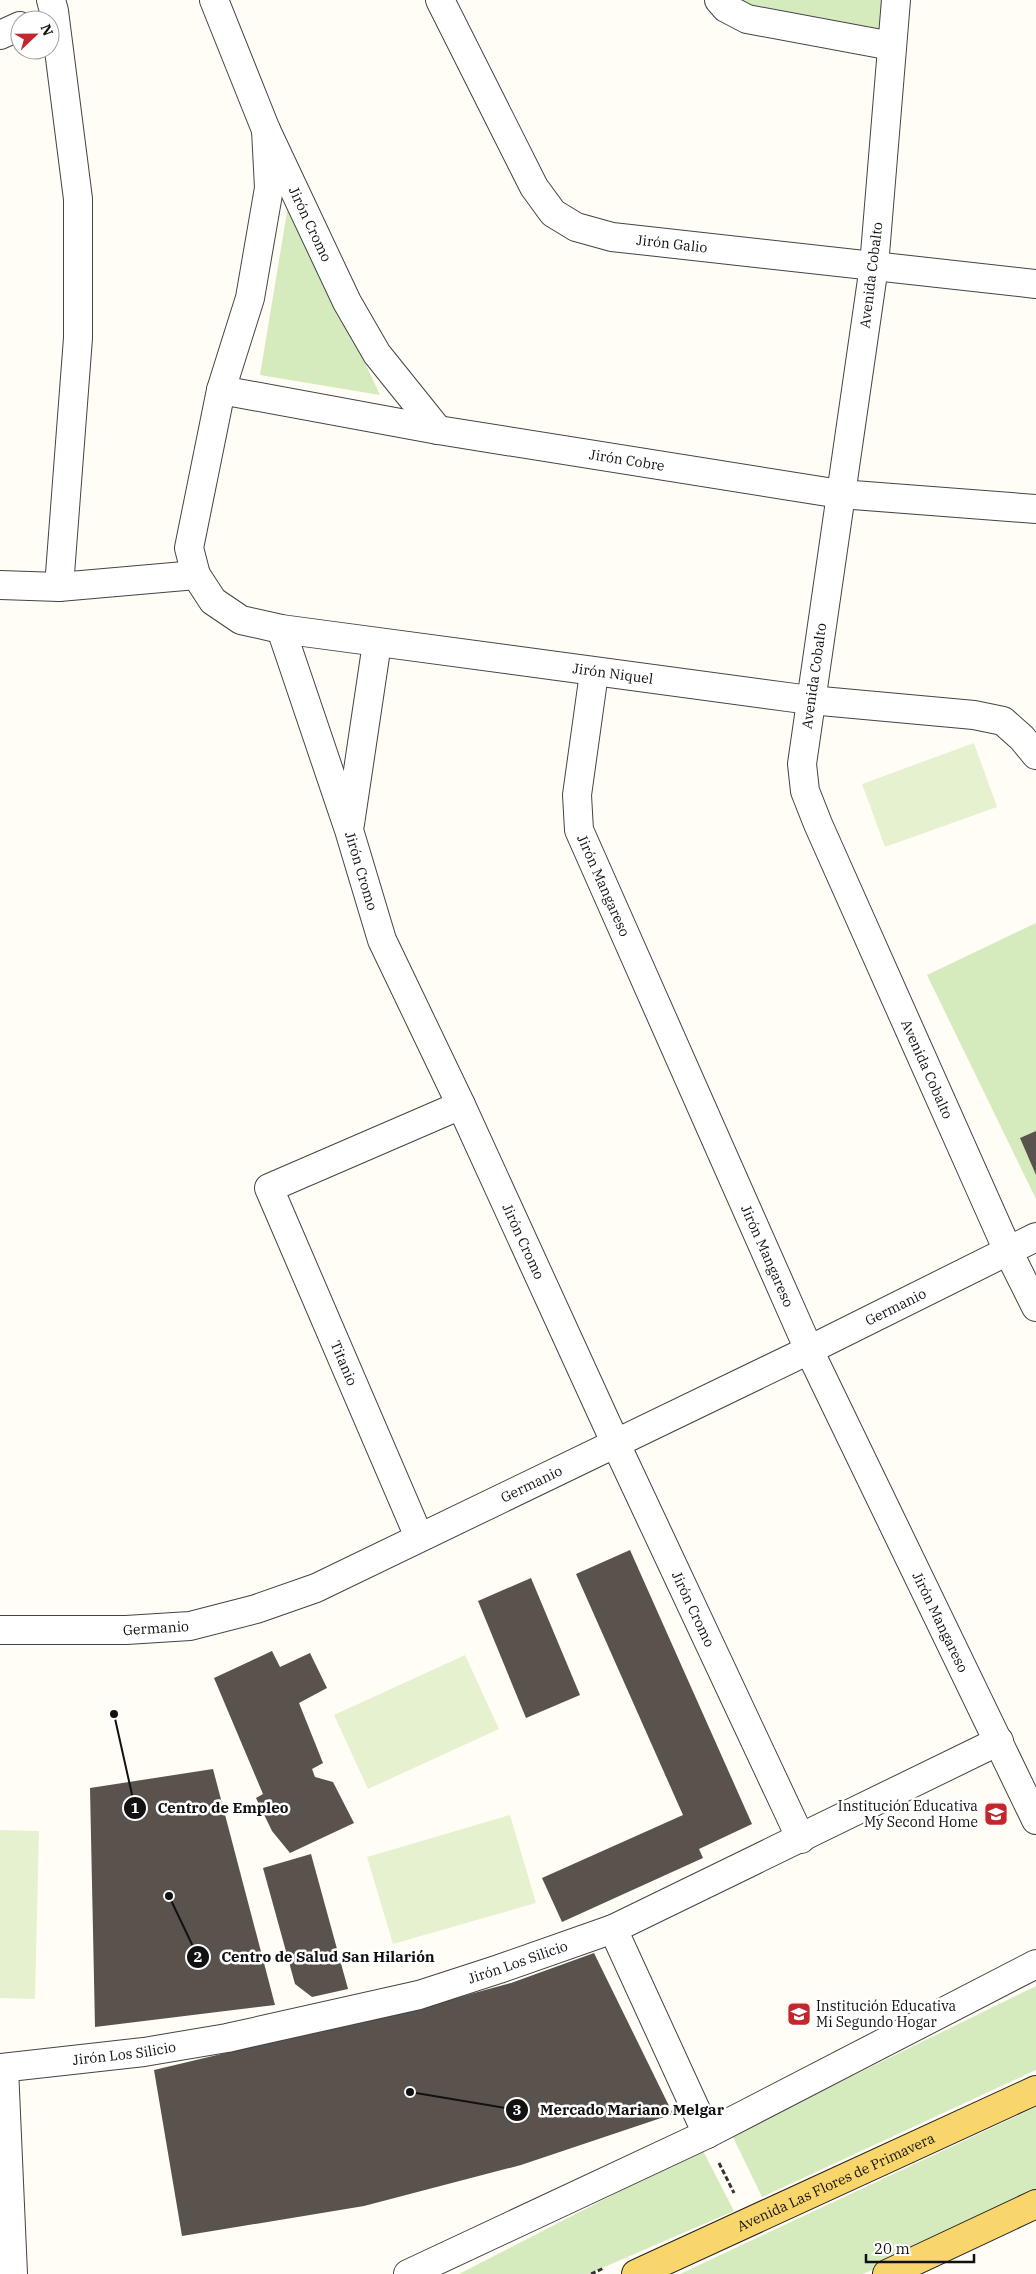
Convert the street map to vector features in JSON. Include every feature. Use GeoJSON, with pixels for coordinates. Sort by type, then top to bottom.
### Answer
{"type":"FeatureCollection","features":[{"type":"Feature","properties":{"kind":"main road","name":"Avenida Las Flores de Primavera"},"geometry":{"type":"LineString","coordinates":[[636,2274],[1036,2090]]}},
{"type":"Feature","properties":{"kind":"main road"},"geometry":{"type":"LineString","coordinates":[[887,2274],[1036,2204]]}},
{"type":"Feature","properties":{"kind":"street","name":"Jirón Cromo"},"geometry":{"type":"LineString","coordinates":[[214,0],[266,130],[347,302],[376,354],[438,430]]}},
{"type":"Feature","properties":{"kind":"street","name":"Jirón Galio"},"geometry":{"type":"LineString","coordinates":[[440,0],[534,187],[553,213],[576,227],[612,237],[1036,284]]}},
{"type":"Feature","properties":{"kind":"street"},"geometry":{"type":"LineString","coordinates":[[719,0],[726,8],[747,19],[892,46]]}},
{"type":"Feature","properties":{"kind":"street","name":"Avenida Cobalto"},"geometry":{"type":"LineString","coordinates":[[896,0],[874,266],[802,764],[805,791],[1008,1250],[1036,1306]]}},
{"type":"Feature","properties":{"kind":"street"},"geometry":{"type":"LineString","coordinates":[[54,60],[78,199],[78,338],[58,587]]}},
{"type":"Feature","properties":{"kind":"street","name":"Jirón Niquel"},"geometry":{"type":"LineString","coordinates":[[266,130],[269,188],[250,298],[222,390],[189,548],[196,575],[213,601],[241,620],[281,629],[594,673],[810,700],[974,715],[1003,721],[1022,738],[1036,755]]}},
{"type":"Feature","properties":{"kind":"street","name":"Jirón Cobre"},"geometry":{"type":"LineString","coordinates":[[222,390],[438,430],[840,494],[1036,509]]}},
{"type":"Feature","properties":{"kind":"street"},"geometry":{"type":"LineString","coordinates":[[0,585],[58,587],[196,575]]}},
{"type":"Feature","properties":{"kind":"street","name":"Jirón Cromo"},"geometry":{"type":"LineString","coordinates":[[281,629],[349,830],[382,940],[461,1104],[615,1442],[802,1839]]}},
{"type":"Feature","properties":{"kind":"street"},"geometry":{"type":"LineString","coordinates":[[349,830],[377,643]]}},
{"type":"Feature","properties":{"kind":"street","name":"Jirón Mangareso"},"geometry":{"type":"LineString","coordinates":[[594,673],[576,795],[579,830],[810,1350],[1036,1820]]}},
{"type":"Feature","properties":{"kind":"street","name":"Titanio"},"geometry":{"type":"LineString","coordinates":[[419,1537],[269,1188],[461,1104]]}},
{"type":"Feature","properties":{"kind":"street","name":"Germanio"},"geometry":{"type":"LineString","coordinates":[[0,1630],[126,1630],[190,1626],[256,1609],[316,1588],[615,1442],[810,1350],[1036,1237]]}},
{"type":"Feature","properties":{"kind":"street","name":"Jirón Los Silicio"},"geometry":{"type":"LineString","coordinates":[[2,2068],[144,2052],[227,2038],[410,1997],[499,1969],[613,1929],[802,1839],[999,1741]]}},
{"type":"Feature","properties":{"kind":"street"},"geometry":{"type":"LineString","coordinates":[[613,1929],[707,2134]]}},
{"type":"Feature","properties":{"kind":"street"},"geometry":{"type":"LineString","coordinates":[[408,2274],[707,2134],[1036,1964]]}},
{"type":"Feature","properties":{"kind":"street"},"geometry":{"type":"LineString","coordinates":[[2,2068],[12,2274]]}},
{"type":"Feature","properties":{"kind":"path"},"geometry":{"type":"LineString","coordinates":[[707,2134],[748,2224]]}},
{"type":"Feature","properties":{"kind":"green space"},"geometry":{"type":"Polygon","coordinates":[[[739,0],[883,0],[881,32],[755,9],[739,0]]]}},
{"type":"Feature","properties":{"kind":"green space"},"geometry":{"type":"Polygon","coordinates":[[[289,200],[380,395],[260,375],[289,200]]]}},
{"type":"Feature","properties":{"kind":"green space"},"geometry":{"type":"Polygon","coordinates":[[[974,743],[997,807],[885,847],[862,784],[974,743]]]}},
{"type":"Feature","properties":{"kind":"green space"},"geometry":{"type":"Polygon","coordinates":[[[1036,923],[1036,1199],[927,975],[1036,923]]]}},
{"type":"Feature","properties":{"kind":"green space"},"geometry":{"type":"Polygon","coordinates":[[[465,1655],[499,1729],[368,1789],[334,1715],[465,1655]]]}},
{"type":"Feature","properties":{"kind":"green space"},"geometry":{"type":"Polygon","coordinates":[[[510,1815],[536,1903],[393,1944],[367,1857],[510,1815]]]}},
{"type":"Feature","properties":{"kind":"green space"},"geometry":{"type":"Polygon","coordinates":[[[0,1830],[39,1831],[35,1999],[0,1998],[0,1830]]]}},
{"type":"Feature","properties":{"kind":"green space"},"geometry":{"type":"Polygon","coordinates":[[[1036,1986],[1036,2070],[762,2197],[732,2135],[1036,1986]]]}},
{"type":"Feature","properties":{"kind":"green space"},"geometry":{"type":"Polygon","coordinates":[[[1036,2107],[1036,2193],[863,2274],[680,2274],[1036,2107]]]}},
{"type":"Feature","properties":{"kind":"green space"},"geometry":{"type":"Polygon","coordinates":[[[702,2149],[734,2211],[588,2274],[459,2274],[702,2149]]]}},
{"type":"Feature","properties":{"kind":"building"},"geometry":{"type":"Polygon","coordinates":[[[1036,1131],[1036,1175],[1020,1138],[1036,1131]]]}},
{"type":"Feature","properties":{"kind":"building"},"geometry":{"type":"Polygon","coordinates":[[[630,1550],[752,1824],[699,1849],[703,1858],[562,1922],[542,1878],[683,1815],[576,1574],[630,1550]]]}},
{"type":"Feature","properties":{"kind":"building"},"geometry":{"type":"Polygon","coordinates":[[[531,1578],[580,1695],[526,1718],[478,1601],[531,1578]]]}},
{"type":"Feature","properties":{"kind":"building"},"geometry":{"type":"Polygon","coordinates":[[[272,1651],[280,1667],[310,1653],[327,1688],[299,1703],[323,1763],[312,1769],[315,1777],[333,1782],[354,1823],[290,1853],[272,1831],[256,1798],[263,1794],[214,1678],[272,1651]]]}},
{"type":"Feature","properties":{"kind":"building"},"geometry":{"type":"Polygon","coordinates":[[[213,1769],[275,2005],[95,2027],[90,1788],[213,1769]]]}},
{"type":"Feature","properties":{"kind":"building"},"geometry":{"type":"Polygon","coordinates":[[[311,1854],[348,1989],[312,1997],[295,1984],[263,1868],[311,1854]]]}},
{"type":"Feature","properties":{"kind":"building"},"geometry":{"type":"Polygon","coordinates":[[[594,1953],[673,2114],[521,2165],[364,2206],[182,2236],[154,2070],[437,2003],[511,1983],[594,1953]]]}},
{"type":"Feature","properties":{"kind":"place","name":"Centro de Empleo"},"geometry":{"type":"Point","coordinates":[114,1714]}},
{"type":"Feature","properties":{"kind":"place","name":"Institución Educativa My Second Home"},"geometry":{"type":"Point","coordinates":[996,1814]}},
{"type":"Feature","properties":{"kind":"place","name":"Centro de Salud San Hilarión"},"geometry":{"type":"Point","coordinates":[169,1896]}},
{"type":"Feature","properties":{"kind":"place","name":"Institución Educativa Mi Segundo Hogar"},"geometry":{"type":"Point","coordinates":[799,2014]}},
{"type":"Feature","properties":{"kind":"place","name":"Mercado Mariano Melgar"},"geometry":{"type":"Point","coordinates":[410,2092]}}]}
